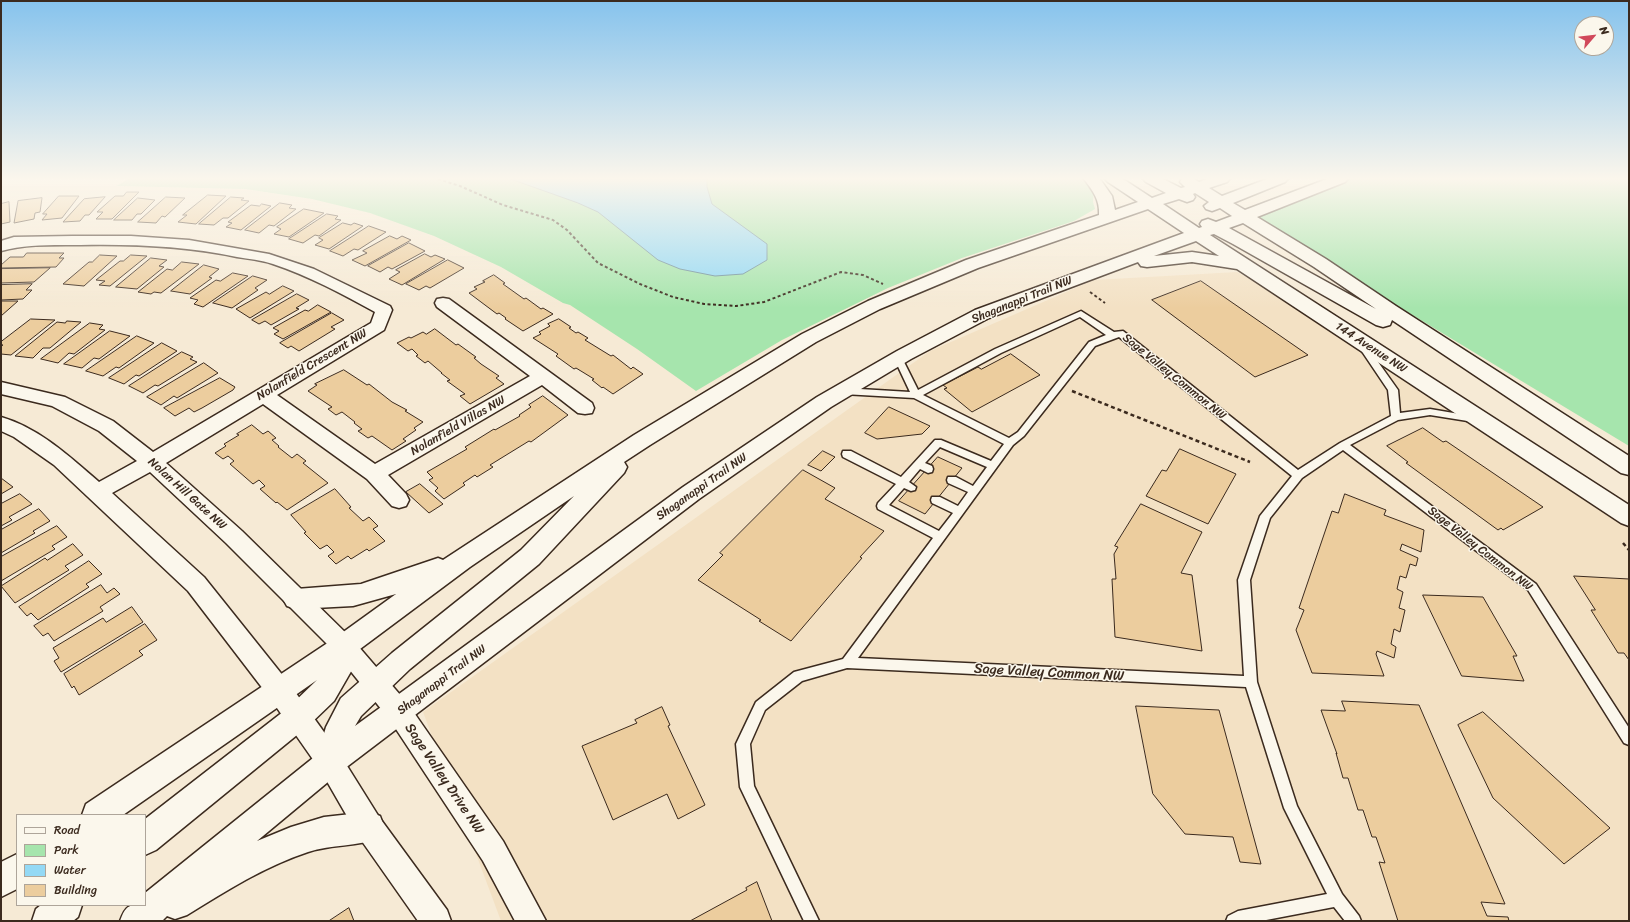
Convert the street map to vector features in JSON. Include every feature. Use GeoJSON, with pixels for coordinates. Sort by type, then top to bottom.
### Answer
{"type":"FeatureCollection","features":[{"type":"Feature","properties":{"kind":"main road"},"geometry":{"type":"LineString","coordinates":[[98,814],[344,646],[462,560],[642,440],[809,338],[874,305],[972,264],[1093,222]]}},
{"type":"Feature","properties":{"kind":"main road","name":"144 Avenue NW"},"geometry":{"type":"LineString","coordinates":[[1188,222],[1198,227],[1251,270],[1629,518]]}},
{"type":"Feature","properties":{"kind":"main road"},"geometry":{"type":"LineString","coordinates":[[1198,227],[1200,222]]}},
{"type":"Feature","properties":{"kind":"main road","name":"Shaganappi Trail NW"},"geometry":{"type":"LineString","coordinates":[[136,921],[330,762],[691,493],[824,402],[898,358],[982,314],[1086,283],[1198,227],[1216,227],[1229,222]]}},
{"type":"Feature","properties":{"kind":"main road"},"geometry":{"type":"LineString","coordinates":[[1254,222],[1629,467]]}},
{"type":"Feature","properties":{"kind":"main road"},"geometry":{"type":"LineString","coordinates":[[1282,222],[1287,234],[1320,264]]}},
{"type":"Feature","properties":{"kind":"main road"},"geometry":{"type":"LineString","coordinates":[[1216,227],[1547,414]]}},
{"type":"Feature","properties":{"kind":"main road"},"geometry":{"type":"LineString","coordinates":[[1086,283],[1128,265],[1181,257],[1192,257],[1226,262],[1251,270]]}},
{"type":"Feature","properties":{"kind":"main road"},"geometry":{"type":"LineString","coordinates":[[330,762],[340,727],[351,707],[401,661],[530,557],[642,440]]}},
{"type":"Feature","properties":{"kind":"main road"},"geometry":{"type":"LineString","coordinates":[[296,599],[335,598],[361,594],[387,587],[462,560]]}},
{"type":"Feature","properties":{"kind":"main road"},"geometry":{"type":"LineString","coordinates":[[146,838],[298,717],[324,692],[340,668],[344,646]]}},
{"type":"Feature","properties":{"kind":"main road"},"geometry":{"type":"LineString","coordinates":[[142,921],[238,867],[287,844],[310,836],[369,827]]}},
{"type":"Feature","properties":{"kind":"main road"},"geometry":{"type":"LineString","coordinates":[[1,880],[16,871]]}},
{"type":"Feature","properties":{"kind":"main road"},"geometry":{"type":"LineString","coordinates":[[48,921],[65,906]]}},
{"type":"Feature","properties":{"kind":"street","name":"Nolanfield Crescent NW"},"geometry":{"type":"LineString","coordinates":[[1,246],[14,242],[125,239],[173,242],[230,250],[282,261],[345,289],[384,310],[378,326],[152,462],[98,492]]}},
{"type":"Feature","properties":{"kind":"street"},"geometry":{"type":"LineString","coordinates":[[443,303],[585,408]]}},
{"type":"Feature","properties":{"kind":"street","name":"Nolanfield Villas NW"},"geometry":{"type":"LineString","coordinates":[[374,474],[542,377]]}},
{"type":"Feature","properties":{"kind":"street","name":"Nolan Hill Gate NW"},"geometry":{"type":"LineString","coordinates":[[1,388],[58,401],[106,426],[152,462],[234,537],[344,646]]}},
{"type":"Feature","properties":{"kind":"street"},"geometry":{"type":"LineString","coordinates":[[264,395],[374,474],[399,500]]}},
{"type":"Feature","properties":{"kind":"street"},"geometry":{"type":"LineString","coordinates":[[1,424],[21,432],[61,460],[98,492],[196,584],[279,690],[330,762],[369,827],[436,921]]}},
{"type":"Feature","properties":{"kind":"street","name":"Sage Valley Drive NW"},"geometry":{"type":"LineString","coordinates":[[344,646],[399,712],[493,851],[531,921]]}},
{"type":"Feature","properties":{"kind":"lane"},"geometry":{"type":"LineString","coordinates":[[916,395],[998,351],[1081,314],[1113,336]]}},
{"type":"Feature","properties":{"kind":"lane","name":"Sage Valley Common NW"},"geometry":{"type":"LineString","coordinates":[[847,663],[993,466],[1010,444],[1021,434],[1092,344],[1120,333],[1264,450],[1298,475]]}},
{"type":"Feature","properties":{"kind":"lane"},"geometry":{"type":"LineString","coordinates":[[1357,339],[1393,390],[1396,417]]}},
{"type":"Feature","properties":{"kind":"lane"},"geometry":{"type":"LineString","coordinates":[[898,358],[916,395]]}},
{"type":"Feature","properties":{"kind":"lane"},"geometry":{"type":"LineString","coordinates":[[843,390],[916,395],[1010,444]]}},
{"type":"Feature","properties":{"kind":"lane"},"geometry":{"type":"LineString","coordinates":[[1354,921],[1337,899],[1291,808],[1251,682],[1244,580],[1265,516],[1298,475],[1342,445],[1396,417],[1430,412],[1480,420]]}},
{"type":"Feature","properties":{"kind":"lane"},"geometry":{"type":"LineString","coordinates":[[940,537],[882,506],[907,484],[923,466],[938,442],[993,466]]}},
{"type":"Feature","properties":{"kind":"lane","name":"Sage Valley Common NW"},"geometry":{"type":"LineString","coordinates":[[1342,445],[1532,587],[1629,739]]}},
{"type":"Feature","properties":{"kind":"lane"},"geometry":{"type":"LineString","coordinates":[[847,454],[907,484]]}},
{"type":"Feature","properties":{"kind":"lane"},"geometry":{"type":"LineString","coordinates":[[952,480],[975,491]]}},
{"type":"Feature","properties":{"kind":"lane"},"geometry":{"type":"LineString","coordinates":[[936,500],[959,511]]}},
{"type":"Feature","properties":{"kind":"lane","name":"Sage Valley Common NW"},"geometry":{"type":"LineString","coordinates":[[812,921],[747,787],[743,744],[760,706],[798,676],[847,663],[1251,682]]}},
{"type":"Feature","properties":{"kind":"lane"},"geometry":{"type":"LineString","coordinates":[[1234,921],[1238,918],[1337,899]]}},
{"type":"Feature","properties":{"kind":"path"},"geometry":{"type":"LineString","coordinates":[[556,222],[567,230],[598,263],[640,284],[673,297],[704,304],[736,306],[764,302],[841,272],[848,272],[875,279],[899,295]]}},
{"type":"Feature","properties":{"kind":"path"},"geometry":{"type":"LineString","coordinates":[[1086,283],[1105,303]]}},
{"type":"Feature","properties":{"kind":"path"},"geometry":{"type":"LineString","coordinates":[[1059,386],[1250,462]]}},
{"type":"Feature","properties":{"kind":"path"},"geometry":{"type":"LineString","coordinates":[[1623,543],[1629,550]]}},
{"type":"Feature","properties":{"kind":"shaded area"},"geometry":{"type":"Polygon","coordinates":[[[1237,272],[1357,339],[1629,517],[1629,921],[501,921],[423,712],[930,351],[1094,280],[1237,272]]]}},
{"type":"Feature","properties":{"kind":"green space"},"geometry":{"type":"Polygon","coordinates":[[[395,222],[1071,222],[962,258],[888,288],[782,340],[696,391],[637,349],[570,305],[563,303],[501,267],[434,236],[395,222]]]}},
{"type":"Feature","properties":{"kind":"green space"},"geometry":{"type":"Polygon","coordinates":[[[1259,222],[1629,222],[1629,446],[1259,222]]]}},
{"type":"Feature","properties":{"kind":"water"},"geometry":{"type":"Polygon","coordinates":[[[611,222],[737,222],[767,244],[767,260],[743,274],[715,276],[680,269],[658,260],[611,222]]]}},
{"type":"Feature","properties":{"kind":"building"},"geometry":{"type":"Polygon","coordinates":[[[178,222],[198,222],[196,224],[178,222]]]}},
{"type":"Feature","properties":{"kind":"building"},"geometry":{"type":"Polygon","coordinates":[[[201,222],[218,222],[214,225],[199,224],[201,222]]]}},
{"type":"Feature","properties":{"kind":"building"},"geometry":{"type":"Polygon","coordinates":[[[228,222],[251,222],[241,230],[226,227],[232,223],[228,222]]]}},
{"type":"Feature","properties":{"kind":"building"},"geometry":{"type":"Polygon","coordinates":[[[255,222],[279,222],[274,226],[269,225],[259,233],[245,230],[255,222]]]}},
{"type":"Feature","properties":{"kind":"building"},"geometry":{"type":"Polygon","coordinates":[[[284,222],[311,222],[289,237],[274,234],[281,229],[277,227],[284,222]]]}},
{"type":"Feature","properties":{"kind":"building"},"geometry":{"type":"Polygon","coordinates":[[[315,222],[338,222],[319,236],[315,235],[303,243],[289,239],[315,222]]]}},
{"type":"Feature","properties":{"kind":"building"},"geometry":{"type":"Polygon","coordinates":[[[343,223],[351,225],[354,223],[363,226],[329,249],[315,245],[323,240],[319,238],[343,223]]]}},
{"type":"Feature","properties":{"kind":"building"},"geometry":{"type":"Polygon","coordinates":[[[369,226],[386,232],[358,250],[354,249],[343,256],[330,251],[369,226]]]}},
{"type":"Feature","properties":{"kind":"building"},"geometry":{"type":"Polygon","coordinates":[[[390,236],[397,239],[402,236],[411,240],[365,266],[352,260],[367,253],[363,251],[390,236]]]}},
{"type":"Feature","properties":{"kind":"building"},"geometry":{"type":"Polygon","coordinates":[[[409,243],[425,251],[392,269],[388,267],[380,272],[368,266],[409,243]]]}},
{"type":"Feature","properties":{"kind":"building"},"geometry":{"type":"Polygon","coordinates":[[[27,253],[64,253],[59,258],[64,258],[56,267],[1,268],[1,265],[10,257],[23,257],[27,253]]]}},
{"type":"Feature","properties":{"kind":"building"},"geometry":{"type":"Polygon","coordinates":[[[425,254],[431,257],[435,255],[445,259],[402,285],[389,279],[400,272],[396,270],[425,254]]]}},
{"type":"Feature","properties":{"kind":"building"},"geometry":{"type":"Polygon","coordinates":[[[100,255],[117,256],[84,286],[63,284],[89,262],[92,262],[100,255]]]}},
{"type":"Feature","properties":{"kind":"building"},"geometry":{"type":"Polygon","coordinates":[[[131,255],[147,256],[110,286],[99,285],[105,281],[96,280],[120,261],[123,261],[131,255]]]}},
{"type":"Feature","properties":{"kind":"building"},"geometry":{"type":"Polygon","coordinates":[[[151,258],[167,260],[159,266],[164,267],[137,289],[116,287],[151,258]]]}},
{"type":"Feature","properties":{"kind":"building"},"geometry":{"type":"Polygon","coordinates":[[[448,260],[464,268],[430,288],[426,286],[419,290],[406,284],[448,260]]]}},
{"type":"Feature","properties":{"kind":"building"},"geometry":{"type":"Polygon","coordinates":[[[182,262],[199,264],[161,293],[154,292],[151,294],[138,292],[167,269],[172,270],[182,262]]]}},
{"type":"Feature","properties":{"kind":"building"},"geometry":{"type":"Polygon","coordinates":[[[204,265],[219,269],[209,277],[212,278],[190,294],[171,291],[204,265]]]}},
{"type":"Feature","properties":{"kind":"building"},"geometry":{"type":"Polygon","coordinates":[[[50,268],[34,282],[1,283],[1,269],[50,268]]]}},
{"type":"Feature","properties":{"kind":"building"},"geometry":{"type":"Polygon","coordinates":[[[233,273],[248,276],[203,307],[194,304],[198,300],[190,298],[216,280],[220,281],[233,273]]]}},
{"type":"Feature","properties":{"kind":"building"},"geometry":{"type":"Polygon","coordinates":[[[494,275],[505,283],[503,284],[524,299],[526,298],[541,309],[543,308],[553,314],[523,331],[499,313],[497,314],[469,293],[477,289],[474,287],[485,282],[483,281],[494,275]]]}},
{"type":"Feature","properties":{"kind":"building"},"geometry":{"type":"Polygon","coordinates":[[[253,276],[267,280],[255,288],[258,290],[232,308],[213,303],[253,276]]]}},
{"type":"Feature","properties":{"kind":"building"},"geometry":{"type":"Polygon","coordinates":[[[1201,281],[1308,355],[1255,377],[1152,300],[1201,281]]]}},
{"type":"Feature","properties":{"kind":"building"},"geometry":{"type":"Polygon","coordinates":[[[32,284],[26,290],[32,290],[23,299],[1,300],[1,285],[32,284]]]}},
{"type":"Feature","properties":{"kind":"building"},"geometry":{"type":"Polygon","coordinates":[[[283,286],[294,291],[250,318],[236,309],[266,292],[269,294],[283,286]]]}},
{"type":"Feature","properties":{"kind":"building"},"geometry":{"type":"Polygon","coordinates":[[[297,294],[309,300],[296,308],[299,309],[271,325],[265,321],[259,324],[252,320],[297,294]]]}},
{"type":"Feature","properties":{"kind":"building"},"geometry":{"type":"Polygon","coordinates":[[[1,301],[18,301],[1,316],[1,301]]]}},
{"type":"Feature","properties":{"kind":"building"},"geometry":{"type":"Polygon","coordinates":[[[318,305],[331,312],[283,339],[274,334],[279,331],[273,328],[305,310],[308,311],[318,305]]]}},
{"type":"Feature","properties":{"kind":"building"},"geometry":{"type":"Polygon","coordinates":[[[332,313],[344,320],[331,327],[335,329],[299,351],[291,346],[288,348],[280,343],[332,313]]]}},
{"type":"Feature","properties":{"kind":"building"},"geometry":{"type":"Polygon","coordinates":[[[31,319],[55,320],[11,355],[1,354],[1,346],[3,345],[1,345],[1,342],[31,319]]]}},
{"type":"Feature","properties":{"kind":"building"},"geometry":{"type":"Polygon","coordinates":[[[559,319],[571,327],[569,328],[576,333],[578,332],[588,338],[585,340],[611,356],[613,355],[631,369],[633,367],[643,374],[613,394],[603,387],[602,388],[592,380],[594,379],[576,368],[574,369],[556,356],[558,354],[533,338],[541,334],[539,332],[550,326],[548,324],[559,319]]]}},
{"type":"Feature","properties":{"kind":"building"},"geometry":{"type":"Polygon","coordinates":[[[67,321],[81,322],[50,348],[43,348],[33,358],[15,356],[57,322],[65,323],[67,321]]]}},
{"type":"Feature","properties":{"kind":"building"},"geometry":{"type":"Polygon","coordinates":[[[90,323],[103,325],[99,329],[105,330],[74,354],[69,353],[58,363],[41,359],[90,323]]]}},
{"type":"Feature","properties":{"kind":"building"},"geometry":{"type":"Polygon","coordinates":[[[435,329],[456,345],[458,344],[476,357],[474,358],[499,376],[496,378],[504,384],[470,404],[460,396],[465,394],[447,381],[450,380],[428,361],[425,363],[416,356],[418,355],[412,349],[408,351],[397,343],[423,332],[426,334],[435,329]]]}},
{"type":"Feature","properties":{"kind":"building"},"geometry":{"type":"Polygon","coordinates":[[[110,331],[130,336],[99,359],[94,358],[82,368],[64,364],[110,331]]]}},
{"type":"Feature","properties":{"kind":"building"},"geometry":{"type":"Polygon","coordinates":[[[137,336],[154,343],[119,368],[116,367],[103,376],[86,371],[137,336]]]}},
{"type":"Feature","properties":{"kind":"building"},"geometry":{"type":"Polygon","coordinates":[[[162,343],[177,351],[139,376],[136,375],[124,384],[109,378],[162,343]]]}},
{"type":"Feature","properties":{"kind":"building"},"geometry":{"type":"Polygon","coordinates":[[[182,352],[193,357],[190,359],[197,362],[158,386],[155,385],[143,393],[129,386],[182,352]]]}},
{"type":"Feature","properties":{"kind":"building"},"geometry":{"type":"Polygon","coordinates":[[[1011,354],[1040,375],[972,412],[944,389],[947,388],[943,385],[978,367],[981,369],[1011,354]]]}},
{"type":"Feature","properties":{"kind":"building"},"geometry":{"type":"Polygon","coordinates":[[[204,363],[218,373],[177,398],[174,396],[161,405],[147,397],[204,363]]]}},
{"type":"Feature","properties":{"kind":"building"},"geometry":{"type":"Polygon","coordinates":[[[344,370],[367,385],[369,384],[392,402],[407,410],[405,411],[423,422],[414,428],[416,430],[403,439],[406,441],[392,450],[372,436],[368,438],[358,431],[362,429],[354,423],[355,422],[342,412],[336,415],[328,409],[332,407],[308,391],[317,385],[315,384],[344,370]]]}},
{"type":"Feature","properties":{"kind":"building"},"geometry":{"type":"Polygon","coordinates":[[[220,378],[235,387],[233,390],[202,408],[194,412],[189,408],[175,416],[164,408],[220,378]]]}},
{"type":"Feature","properties":{"kind":"building"},"geometry":{"type":"Polygon","coordinates":[[[543,396],[568,415],[531,442],[529,441],[490,465],[493,467],[477,477],[475,475],[463,483],[465,485],[444,499],[435,491],[438,488],[429,480],[433,478],[427,472],[467,449],[465,447],[494,429],[495,430],[520,416],[519,415],[531,407],[529,405],[543,396]]]}},
{"type":"Feature","properties":{"kind":"building"},"geometry":{"type":"Polygon","coordinates":[[[889,407],[930,426],[922,434],[877,439],[865,433],[889,407]]]}},
{"type":"Feature","properties":{"kind":"building"},"geometry":{"type":"Polygon","coordinates":[[[252,425],[263,434],[268,431],[276,438],[272,440],[279,446],[278,447],[292,458],[297,454],[306,461],[303,463],[328,483],[287,510],[277,502],[276,503],[260,489],[265,486],[259,480],[253,484],[230,464],[234,461],[228,456],[223,459],[215,453],[226,446],[224,444],[239,435],[237,434],[252,425]]]}},
{"type":"Feature","properties":{"kind":"building"},"geometry":{"type":"Polygon","coordinates":[[[1423,428],[1443,442],[1446,441],[1543,507],[1503,530],[1501,528],[1498,530],[1406,463],[1408,462],[1387,446],[1423,428]]]}},
{"type":"Feature","properties":{"kind":"building"},"geometry":{"type":"Polygon","coordinates":[[[1180,449],[1236,474],[1208,524],[1146,496],[1162,470],[1166,471],[1180,449]]]}},
{"type":"Feature","properties":{"kind":"building"},"geometry":{"type":"Polygon","coordinates":[[[823,451],[835,457],[821,471],[808,465],[823,451]]]}},
{"type":"Feature","properties":{"kind":"building"},"geometry":{"type":"Polygon","coordinates":[[[938,457],[962,468],[925,514],[899,501],[938,457]]]}},
{"type":"Feature","properties":{"kind":"building"},"geometry":{"type":"Polygon","coordinates":[[[803,470],[835,488],[825,499],[884,531],[860,557],[862,558],[791,641],[698,580],[723,555],[720,553],[803,470]]]}},
{"type":"Feature","properties":{"kind":"building"},"geometry":{"type":"Polygon","coordinates":[[[1,478],[13,487],[1,494],[1,478]]]}},
{"type":"Feature","properties":{"kind":"building"},"geometry":{"type":"Polygon","coordinates":[[[420,484],[443,504],[429,513],[406,492],[420,484]]]}},
{"type":"Feature","properties":{"kind":"building"},"geometry":{"type":"Polygon","coordinates":[[[335,489],[351,507],[349,508],[363,521],[369,517],[378,526],[373,529],[385,541],[369,551],[367,549],[351,559],[348,556],[336,564],[328,556],[334,552],[327,545],[320,549],[304,533],[306,532],[291,515],[335,489]]]}},
{"type":"Feature","properties":{"kind":"building"},"geometry":{"type":"Polygon","coordinates":[[[20,494],[32,504],[9,517],[12,520],[1,526],[1,504],[20,494]]]}},
{"type":"Feature","properties":{"kind":"building"},"geometry":{"type":"Polygon","coordinates":[[[1345,494],[1386,510],[1384,515],[1424,530],[1421,552],[1402,544],[1400,550],[1418,558],[1416,566],[1410,564],[1406,578],[1400,576],[1397,589],[1403,592],[1399,608],[1405,610],[1400,632],[1394,629],[1391,644],[1396,647],[1394,658],[1377,651],[1376,654],[1384,676],[1312,673],[1296,630],[1304,610],[1299,608],[1332,511],[1338,513],[1345,494]]]}},
{"type":"Feature","properties":{"kind":"building"},"geometry":{"type":"Polygon","coordinates":[[[1141,504],[1202,532],[1181,573],[1192,575],[1202,651],[1115,637],[1112,579],[1116,579],[1114,554],[1118,547],[1115,546],[1141,504]]]}},
{"type":"Feature","properties":{"kind":"building"},"geometry":{"type":"Polygon","coordinates":[[[39,509],[50,521],[33,531],[35,533],[1,553],[1,530],[39,509]]]}},
{"type":"Feature","properties":{"kind":"building"},"geometry":{"type":"Polygon","coordinates":[[[57,526],[67,537],[52,546],[55,549],[1,581],[1,557],[57,526]]]}},
{"type":"Feature","properties":{"kind":"building"},"geometry":{"type":"Polygon","coordinates":[[[73,544],[83,555],[65,566],[69,570],[15,603],[1,586],[45,558],[47,560],[73,544]]]}},
{"type":"Feature","properties":{"kind":"building"},"geometry":{"type":"Polygon","coordinates":[[[89,561],[102,574],[86,584],[89,587],[38,620],[31,613],[27,616],[19,607],[89,561]]]}},
{"type":"Feature","properties":{"kind":"building"},"geometry":{"type":"Polygon","coordinates":[[[1574,576],[1629,579],[1629,660],[1624,653],[1618,653],[1591,610],[1595,610],[1574,576]]]}},
{"type":"Feature","properties":{"kind":"building"},"geometry":{"type":"Polygon","coordinates":[[[101,585],[107,593],[114,588],[120,594],[100,607],[103,611],[54,641],[48,633],[43,636],[34,626],[101,585]]]}},
{"type":"Feature","properties":{"kind":"building"},"geometry":{"type":"Polygon","coordinates":[[[1423,595],[1483,597],[1517,656],[1513,656],[1524,681],[1462,676],[1423,595]]]}},
{"type":"Feature","properties":{"kind":"building"},"geometry":{"type":"Polygon","coordinates":[[[132,607],[143,622],[61,672],[54,661],[59,658],[53,648],[103,618],[106,622],[132,607]]]}},
{"type":"Feature","properties":{"kind":"building"},"geometry":{"type":"Polygon","coordinates":[[[145,624],[157,640],[139,651],[143,655],[79,695],[74,686],[72,688],[64,674],[145,624]]]}},
{"type":"Feature","properties":{"kind":"building"},"geometry":{"type":"Polygon","coordinates":[[[1342,701],[1419,705],[1505,904],[1481,902],[1487,916],[1508,917],[1509,921],[1398,921],[1379,862],[1385,863],[1376,837],[1372,837],[1363,810],[1358,810],[1348,778],[1343,778],[1336,753],[1337,754],[1321,710],[1345,711],[1342,701]]]}},
{"type":"Feature","properties":{"kind":"building"},"geometry":{"type":"Polygon","coordinates":[[[1136,706],[1219,710],[1261,864],[1240,862],[1233,837],[1185,834],[1153,794],[1136,706]]]}},
{"type":"Feature","properties":{"kind":"building"},"geometry":{"type":"Polygon","coordinates":[[[662,707],[670,725],[668,726],[705,805],[678,819],[667,794],[613,820],[582,746],[637,723],[635,720],[662,707]]]}},
{"type":"Feature","properties":{"kind":"building"},"geometry":{"type":"Polygon","coordinates":[[[1483,712],[1610,828],[1564,864],[1493,798],[1458,725],[1483,712]]]}},
{"type":"Feature","properties":{"kind":"building"},"geometry":{"type":"Polygon","coordinates":[[[757,882],[772,921],[690,921],[747,890],[746,888],[757,882]]]}},
{"type":"Feature","properties":{"kind":"building"},"geometry":{"type":"Polygon","coordinates":[[[349,908],[354,921],[329,921],[349,908]]]}}]}
